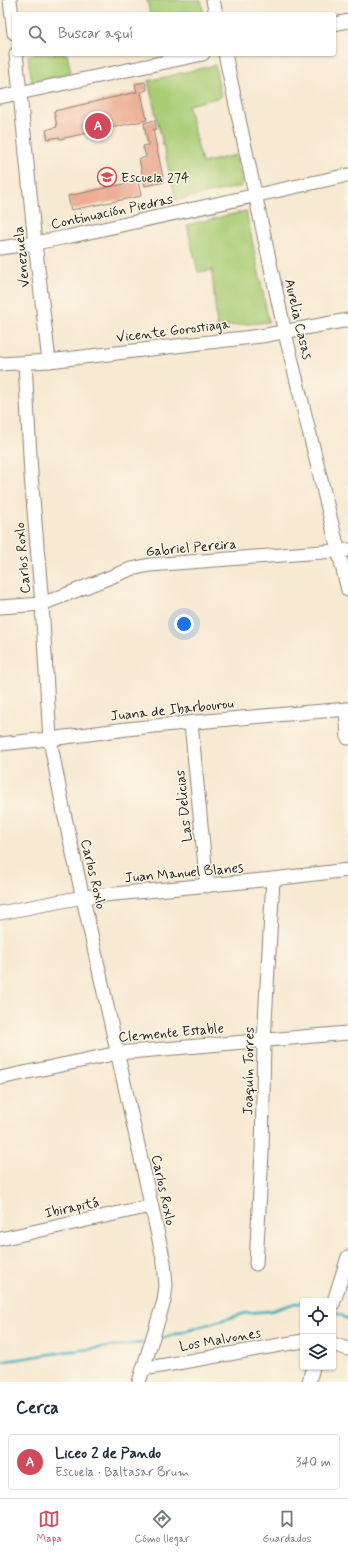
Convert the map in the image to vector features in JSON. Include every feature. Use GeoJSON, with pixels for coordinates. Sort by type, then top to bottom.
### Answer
{"type":"FeatureCollection","features":[{"type":"Feature","properties":{"kind":"street"},"geometry":{"type":"LineString","coordinates":[[10,0],[12,16]]}},
{"type":"Feature","properties":{"kind":"street"},"geometry":{"type":"LineString","coordinates":[[213,0],[216,12]]}},
{"type":"Feature","properties":{"kind":"street"},"geometry":{"type":"LineString","coordinates":[[336,24],[348,21]]}},
{"type":"Feature","properties":{"kind":"street","name":"Venezuela"},"geometry":{"type":"LineString","coordinates":[[16,56],[50,361]]}},
{"type":"Feature","properties":{"kind":"street"},"geometry":{"type":"LineString","coordinates":[[0,97],[195,56]]}},
{"type":"Feature","properties":{"kind":"street","name":"Aurelia Casas"},"geometry":{"type":"LineString","coordinates":[[225,56],[285,333],[343,550],[348,590]]}},
{"type":"Feature","properties":{"kind":"street","name":"Continuación Piedras"},"geometry":{"type":"LineString","coordinates":[[0,248],[36,244],[348,175]]}},
{"type":"Feature","properties":{"kind":"street","name":"Vicente Gorostiaga"},"geometry":{"type":"LineString","coordinates":[[0,364],[50,361],[285,333],[348,320]]}},
{"type":"Feature","properties":{"kind":"street","name":"Carlos Roxlo"},"geometry":{"type":"LineString","coordinates":[[26,363],[31,475],[42,604],[50,740],[64,813],[164,1262],[166,1286],[164,1301],[139,1382]]}},
{"type":"Feature","properties":{"kind":"street","name":"Gabriel Pereira"},"geometry":{"type":"LineString","coordinates":[[0,607],[42,604],[131,569],[150,565],[343,550]]}},
{"type":"Feature","properties":{"kind":"street"},"geometry":{"type":"LineString","coordinates":[[347,709],[348,738]]}},
{"type":"Feature","properties":{"kind":"street","name":"Juana de Ibarbourou"},"geometry":{"type":"LineString","coordinates":[[0,744],[50,740],[191,723],[347,709]]}},
{"type":"Feature","properties":{"kind":"street","name":"Las Delicias"},"geometry":{"type":"LineString","coordinates":[[191,723],[208,886]]}},
{"type":"Feature","properties":{"kind":"street","name":"Juan Manuel Blanes"},"geometry":{"type":"LineString","coordinates":[[0,913],[83,897],[208,886],[348,870]]}},
{"type":"Feature","properties":{"kind":"street","name":"Joaquín Torres"},"geometry":{"type":"LineString","coordinates":[[256,1264],[262,1153],[264,1040],[273,879]]}},
{"type":"Feature","properties":{"kind":"street","name":"Clemente Estable"},"geometry":{"type":"LineString","coordinates":[[0,1078],[118,1053],[348,1033]]}},
{"type":"Feature","properties":{"kind":"street","name":"Ibirapitá"},"geometry":{"type":"LineString","coordinates":[[0,1239],[151,1206]]}},
{"type":"Feature","properties":{"kind":"street"},"geometry":{"type":"LineString","coordinates":[[335,1298],[348,1257]]}},
{"type":"Feature","properties":{"kind":"street","name":"Los Malvones"},"geometry":{"type":"LineString","coordinates":[[143,1369],[300,1342]]}},
{"type":"Feature","properties":{"kind":"street"},"geometry":{"type":"LineString","coordinates":[[336,1345],[348,1349]]}},
{"type":"Feature","properties":{"kind":"street"},"geometry":{"type":"LineString","coordinates":[[309,1382],[312,1370]]}},
{"type":"Feature","properties":{"kind":"green space"},"geometry":{"type":"Polygon","coordinates":[[[147,0],[201,0],[204,12],[150,12],[147,0]]]}},
{"type":"Feature","properties":{"kind":"green space"},"geometry":{"type":"Polygon","coordinates":[[[28,56],[67,56],[71,73],[32,82],[28,56]]]}},
{"type":"Feature","properties":{"kind":"green space"},"geometry":{"type":"Polygon","coordinates":[[[215,65],[221,97],[188,105],[202,163],[236,155],[243,186],[176,200],[148,81],[215,65]]]}},
{"type":"Feature","properties":{"kind":"green space"},"geometry":{"type":"Polygon","coordinates":[[[246,211],[269,322],[217,327],[212,270],[198,272],[187,225],[246,211]]]}},
{"type":"Feature","properties":{"kind":"building"},"geometry":{"type":"Polygon","coordinates":[[[145,82],[147,90],[141,92],[147,120],[60,139],[59,137],[48,139],[46,130],[57,127],[54,111],[137,92],[135,84],[145,82]]]}},
{"type":"Feature","properties":{"kind":"building"},"geometry":{"type":"Polygon","coordinates":[[[155,120],[156,129],[153,130],[164,182],[145,186],[139,159],[146,157],[143,146],[148,145],[144,123],[155,120]]]}},
{"type":"Feature","properties":{"kind":"building"},"geometry":{"type":"Polygon","coordinates":[[[138,181],[141,196],[71,210],[68,196],[138,181]]]}},
{"type":"Feature","properties":{"kind":"waterway"},"geometry":{"type":"LineString","coordinates":[[156,1340],[246,1313],[270,1311],[296,1303],[300,1304]]}},
{"type":"Feature","properties":{"kind":"waterway"},"geometry":{"type":"LineString","coordinates":[[337,1313],[348,1319]]}},
{"type":"Feature","properties":{"kind":"waterway"},"geometry":{"type":"LineString","coordinates":[[0,1362],[64,1352],[142,1343]]}},
{"type":"Feature","properties":{"kind":"place","name":"Liceo 2 de Pando"},"geometry":{"type":"Point","coordinates":[98,126]}},
{"type":"Feature","properties":{"kind":"place","name":"Escuela 274"},"geometry":{"type":"Point","coordinates":[107,177]}}]}
